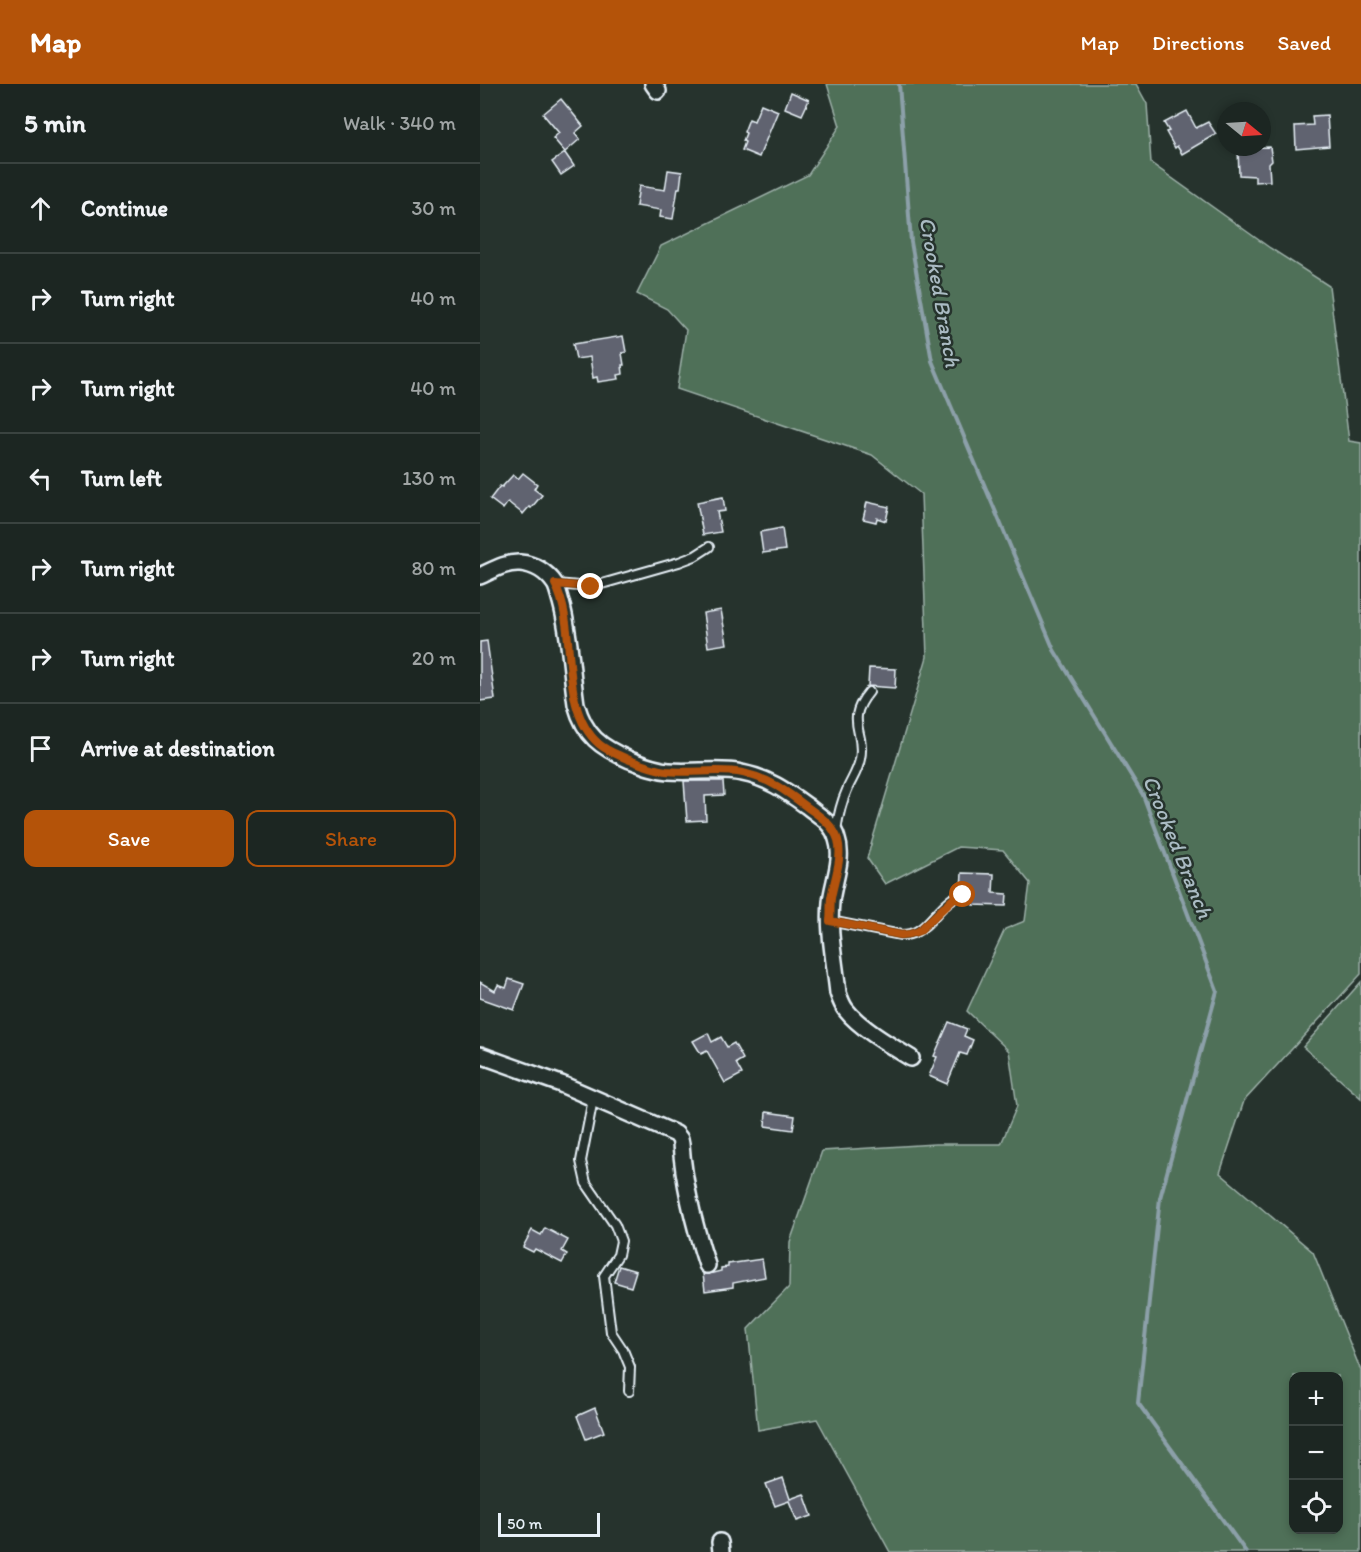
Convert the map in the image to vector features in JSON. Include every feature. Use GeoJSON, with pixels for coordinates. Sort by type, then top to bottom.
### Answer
{"type":"FeatureCollection","features":[{"type":"Feature","properties":{"kind":"street"},"geometry":{"type":"LineString","coordinates":[[480,576],[507,564],[519,563],[542,570],[555,584],[565,622],[576,704],[580,718],[599,744],[611,752],[649,768],[668,771],[733,771],[764,779],[782,788],[829,824],[835,833],[840,853],[831,901],[830,921],[841,1003],[858,1023],[911,1058]]}},
{"type":"Feature","properties":{"kind":"street"},"geometry":{"type":"LineString","coordinates":[[480,1055],[561,1084],[676,1134],[680,1139],[686,1184],[707,1265]]}},
{"type":"Feature","properties":{"kind":"lane"},"geometry":{"type":"LineString","coordinates":[[555,584],[591,587],[680,562],[709,547]]}},
{"type":"Feature","properties":{"kind":"lane"},"geometry":{"type":"LineString","coordinates":[[835,833],[840,807],[861,758],[861,745],[856,724],[862,700],[869,692]]}},
{"type":"Feature","properties":{"kind":"lane"},"geometry":{"type":"LineString","coordinates":[[830,921],[901,935],[910,934],[919,931],[954,898],[963,895]]}},
{"type":"Feature","properties":{"kind":"lane"},"geometry":{"type":"LineString","coordinates":[[593,1099],[581,1161],[586,1183],[615,1225],[621,1242],[618,1255],[604,1276],[611,1332],[623,1350],[630,1367],[629,1391]]}},
{"type":"Feature","properties":{"kind":"green space"},"geometry":{"type":"Polygon","coordinates":[[[827,84],[1136,84],[1147,104],[1151,163],[1270,248],[1329,286],[1349,441],[1361,443],[1361,974],[1244,1101],[1220,1173],[1313,1252],[1361,1371],[1361,1552],[890,1552],[817,1419],[758,1430],[748,1329],[789,1287],[790,1242],[822,1151],[935,1144],[1001,1144],[1017,1106],[1009,1051],[967,1011],[1005,929],[1025,921],[1030,883],[1003,850],[958,847],[885,884],[867,858],[927,657],[921,494],[872,455],[677,389],[686,330],[667,309],[637,294],[661,246],[808,175],[840,126],[827,84]]]}},
{"type":"Feature","properties":{"kind":"green space"},"geometry":{"type":"Polygon","coordinates":[[[1361,982],[1361,1098],[1303,1047],[1361,982]]]}},
{"type":"Feature","properties":{"kind":"building"},"geometry":{"type":"Polygon","coordinates":[[[791,92],[809,100],[802,115],[785,108],[791,92]]]}},
{"type":"Feature","properties":{"kind":"building"},"geometry":{"type":"Polygon","coordinates":[[[561,99],[583,126],[575,133],[580,139],[565,152],[553,138],[559,133],[543,114],[561,99]]]}},
{"type":"Feature","properties":{"kind":"building"},"geometry":{"type":"Polygon","coordinates":[[[761,104],[778,111],[759,157],[742,150],[746,133],[744,132],[749,119],[754,121],[761,104]]]}},
{"type":"Feature","properties":{"kind":"building"},"geometry":{"type":"Polygon","coordinates":[[[1187,111],[1196,128],[1208,122],[1216,134],[1182,154],[1177,146],[1175,148],[1164,123],[1187,111]]]}},
{"type":"Feature","properties":{"kind":"building"},"geometry":{"type":"Polygon","coordinates":[[[1327,115],[1329,146],[1296,149],[1295,126],[1313,125],[1312,116],[1327,115]]]}},
{"type":"Feature","properties":{"kind":"building"},"geometry":{"type":"Polygon","coordinates":[[[565,153],[574,166],[561,175],[552,162],[565,153]]]}},
{"type":"Feature","properties":{"kind":"building"},"geometry":{"type":"Polygon","coordinates":[[[1271,154],[1272,161],[1269,164],[1270,181],[1255,182],[1255,176],[1239,175],[1238,156],[1271,156],[1271,154]]]}},
{"type":"Feature","properties":{"kind":"building"},"geometry":{"type":"Polygon","coordinates":[[[668,170],[682,172],[673,219],[660,217],[661,210],[636,206],[639,186],[665,190],[668,170]]]}},
{"type":"Feature","properties":{"kind":"building"},"geometry":{"type":"Polygon","coordinates":[[[623,336],[626,352],[622,353],[623,374],[618,375],[619,379],[598,382],[597,377],[593,378],[590,357],[576,359],[573,344],[623,336]]]}},
{"type":"Feature","properties":{"kind":"building"},"geometry":{"type":"Polygon","coordinates":[[[523,473],[537,484],[534,489],[542,495],[531,508],[529,507],[523,514],[508,502],[503,509],[490,499],[513,475],[518,479],[523,473]]]}},
{"type":"Feature","properties":{"kind":"building"},"geometry":{"type":"Polygon","coordinates":[[[723,497],[725,511],[717,512],[721,532],[703,535],[697,502],[723,497]]]}},
{"type":"Feature","properties":{"kind":"building"},"geometry":{"type":"Polygon","coordinates":[[[867,502],[889,507],[886,521],[877,518],[876,522],[863,519],[867,502]]]}},
{"type":"Feature","properties":{"kind":"building"},"geometry":{"type":"Polygon","coordinates":[[[782,528],[785,550],[763,553],[760,532],[782,528]]]}},
{"type":"Feature","properties":{"kind":"building"},"geometry":{"type":"Polygon","coordinates":[[[721,610],[727,644],[708,647],[703,613],[721,610]]]}},
{"type":"Feature","properties":{"kind":"building"},"geometry":{"type":"Polygon","coordinates":[[[487,641],[495,699],[480,701],[480,642],[487,641]]]}},
{"type":"Feature","properties":{"kind":"building"},"geometry":{"type":"Polygon","coordinates":[[[869,668],[896,669],[895,688],[868,686],[869,668]]]}},
{"type":"Feature","properties":{"kind":"building"},"geometry":{"type":"Polygon","coordinates":[[[684,781],[723,781],[724,795],[705,796],[706,820],[687,821],[684,781]]]}},
{"type":"Feature","properties":{"kind":"building"},"geometry":{"type":"Polygon","coordinates":[[[962,873],[994,874],[993,893],[1007,894],[1006,906],[973,905],[973,890],[961,889],[962,873]]]}},
{"type":"Feature","properties":{"kind":"building"},"geometry":{"type":"Polygon","coordinates":[[[509,979],[524,984],[514,1010],[480,998],[480,982],[495,991],[498,985],[506,988],[509,979]]]}},
{"type":"Feature","properties":{"kind":"building"},"geometry":{"type":"Polygon","coordinates":[[[949,1022],[967,1029],[964,1036],[973,1040],[967,1055],[960,1053],[947,1084],[929,1076],[937,1057],[934,1056],[949,1022]]]}},
{"type":"Feature","properties":{"kind":"building"},"geometry":{"type":"Polygon","coordinates":[[[708,1033],[712,1042],[721,1037],[727,1047],[734,1043],[743,1059],[736,1063],[742,1074],[725,1083],[707,1051],[701,1054],[693,1041],[708,1033]]]}},
{"type":"Feature","properties":{"kind":"building"},"geometry":{"type":"Polygon","coordinates":[[[766,1112],[795,1116],[793,1130],[765,1126],[766,1112]]]}},
{"type":"Feature","properties":{"kind":"building"},"geometry":{"type":"Polygon","coordinates":[[[545,1228],[568,1240],[562,1251],[567,1254],[562,1263],[535,1249],[533,1252],[523,1247],[532,1230],[541,1235],[545,1228]]]}},
{"type":"Feature","properties":{"kind":"building"},"geometry":{"type":"Polygon","coordinates":[[[762,1259],[765,1277],[733,1283],[733,1287],[705,1291],[703,1274],[721,1271],[721,1268],[728,1267],[728,1264],[762,1259]]]}},
{"type":"Feature","properties":{"kind":"building"},"geometry":{"type":"Polygon","coordinates":[[[619,1266],[636,1271],[631,1287],[614,1282],[619,1266]]]}},
{"type":"Feature","properties":{"kind":"building"},"geometry":{"type":"Polygon","coordinates":[[[595,1408],[604,1432],[586,1439],[577,1416],[595,1408]]]}},
{"type":"Feature","properties":{"kind":"building"},"geometry":{"type":"Polygon","coordinates":[[[783,1478],[790,1499],[804,1494],[812,1516],[797,1521],[789,1501],[775,1506],[766,1484],[783,1478]]]}},
{"type":"Feature","properties":{"kind":"waterway","name":"Crooked Branch"},"geometry":{"type":"LineString","coordinates":[[899,84],[911,242],[932,361],[1054,650],[1143,795],[1217,991],[1160,1198],[1138,1403],[1246,1552]]}},
{"type":"Feature","properties":{"kind":"route"},"geometry":{"type":"LineString","coordinates":[[591,587],[555,584],[564,613],[576,704],[580,718],[599,744],[611,752],[649,768],[668,771],[733,771],[764,779],[782,788],[829,824],[835,833],[840,853],[831,901],[830,921],[901,935],[910,934],[919,931],[954,898],[963,895]]}}]}
